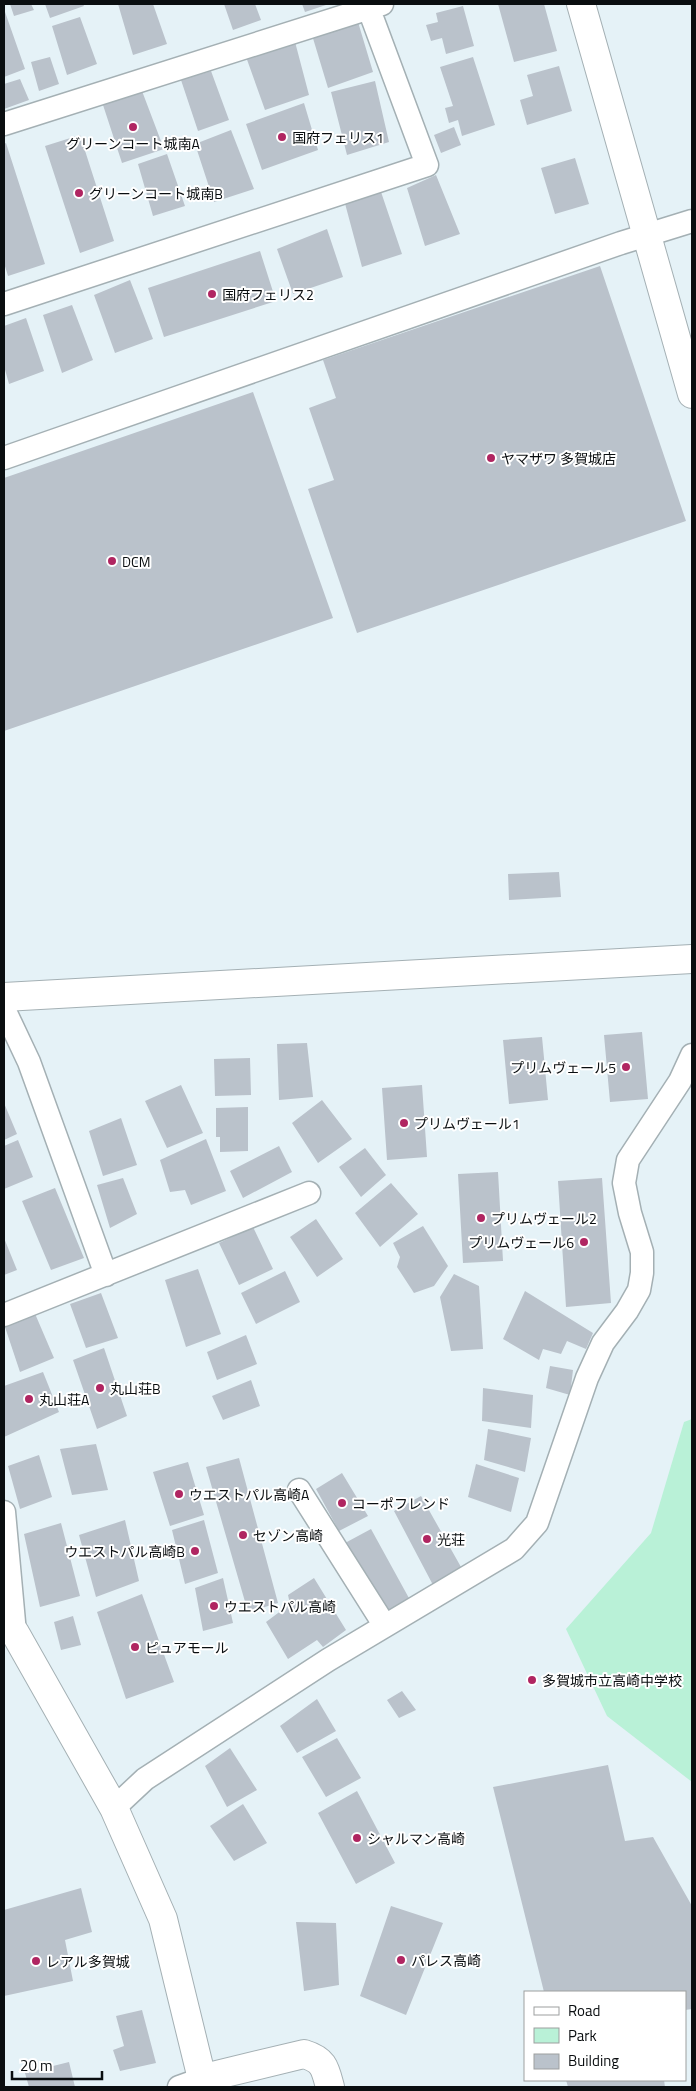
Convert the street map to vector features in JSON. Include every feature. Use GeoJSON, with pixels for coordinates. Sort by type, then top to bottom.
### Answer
{"type":"FeatureCollection","features":[{"type":"Feature","properties":{"kind":"street"},"geometry":{"type":"LineString","coordinates":[[581,4],[692,394]]}},
{"type":"Feature","properties":{"kind":"street"},"geometry":{"type":"LineString","coordinates":[[4,124],[373,5],[427,164],[4,304]]}},
{"type":"Feature","properties":{"kind":"street"},"geometry":{"type":"LineString","coordinates":[[4,458],[692,220]]}},
{"type":"Feature","properties":{"kind":"street"},"geometry":{"type":"LineString","coordinates":[[4,997],[692,959]]}},
{"type":"Feature","properties":{"kind":"street"},"geometry":{"type":"LineString","coordinates":[[4,1009],[29,1062],[106,1275]]}},
{"type":"Feature","properties":{"kind":"street"},"geometry":{"type":"LineString","coordinates":[[114,1808],[145,1778],[328,1660],[514,1549],[537,1523],[587,1378],[603,1343],[627,1311],[639,1290],[642,1272],[642,1252],[630,1213],[624,1183],[628,1160],[680,1081],[692,1056]]}},
{"type":"Feature","properties":{"kind":"street"},"geometry":{"type":"LineString","coordinates":[[4,1315],[309,1193]]}},
{"type":"Feature","properties":{"kind":"street"},"geometry":{"type":"LineString","coordinates":[[299,1490],[385,1626]]}},
{"type":"Feature","properties":{"kind":"street"},"geometry":{"type":"LineString","coordinates":[[4,1512],[10,1625],[114,1808],[163,1919],[196,2084],[304,2054],[318,2058],[326,2069],[330,2087]]}},
{"type":"Feature","properties":{"kind":"green space"},"geometry":{"type":"Polygon","coordinates":[[[692,1419],[692,1782],[607,1716],[566,1629],[651,1533],[684,1422],[692,1419]]]}},
{"type":"Feature","properties":{"kind":"building"},"geometry":{"type":"Polygon","coordinates":[[[10,4],[31,4],[34,10],[14,16],[10,4]]]}},
{"type":"Feature","properties":{"kind":"building"},"geometry":{"type":"Polygon","coordinates":[[[45,4],[83,4],[84,6],[50,18],[45,4]]]}},
{"type":"Feature","properties":{"kind":"building"},"geometry":{"type":"Polygon","coordinates":[[[118,4],[153,4],[167,44],[133,55],[118,4]]]}},
{"type":"Feature","properties":{"kind":"building"},"geometry":{"type":"Polygon","coordinates":[[[224,4],[255,4],[261,20],[233,30],[224,4]]]}},
{"type":"Feature","properties":{"kind":"building"},"geometry":{"type":"Polygon","coordinates":[[[302,4],[329,4],[305,12],[302,4]]]}},
{"type":"Feature","properties":{"kind":"building"},"geometry":{"type":"Polygon","coordinates":[[[498,4],[544,4],[557,51],[514,62],[498,4]]]}},
{"type":"Feature","properties":{"kind":"building"},"geometry":{"type":"Polygon","coordinates":[[[463,6],[474,46],[446,54],[442,38],[431,41],[426,25],[438,22],[436,13],[463,6]]]}},
{"type":"Feature","properties":{"kind":"building"},"geometry":{"type":"Polygon","coordinates":[[[4,9],[25,69],[4,77],[4,9]]]}},
{"type":"Feature","properties":{"kind":"building"},"geometry":{"type":"Polygon","coordinates":[[[80,17],[97,64],[67,75],[52,26],[80,17]]]}},
{"type":"Feature","properties":{"kind":"building"},"geometry":{"type":"Polygon","coordinates":[[[358,22],[373,72],[328,88],[312,35],[358,22]]]}},
{"type":"Feature","properties":{"kind":"building"},"geometry":{"type":"Polygon","coordinates":[[[294,38],[309,95],[265,110],[245,54],[294,38]]]}},
{"type":"Feature","properties":{"kind":"building"},"geometry":{"type":"Polygon","coordinates":[[[50,57],[59,84],[39,91],[31,62],[50,57]]]}},
{"type":"Feature","properties":{"kind":"building"},"geometry":{"type":"Polygon","coordinates":[[[473,57],[495,125],[462,136],[458,120],[449,123],[445,108],[453,106],[440,67],[473,57]]]}},
{"type":"Feature","properties":{"kind":"building"},"geometry":{"type":"Polygon","coordinates":[[[559,66],[572,111],[527,125],[520,100],[533,96],[527,75],[559,66]]]}},
{"type":"Feature","properties":{"kind":"building"},"geometry":{"type":"Polygon","coordinates":[[[211,71],[229,120],[198,131],[181,80],[211,71]]]}},
{"type":"Feature","properties":{"kind":"building"},"geometry":{"type":"Polygon","coordinates":[[[20,79],[29,100],[4,109],[4,84],[20,79]]]}},
{"type":"Feature","properties":{"kind":"building"},"geometry":{"type":"Polygon","coordinates":[[[375,81],[389,142],[347,155],[331,92],[375,81]]]}},
{"type":"Feature","properties":{"kind":"building","name":"グリーンコート城南A"},"geometry":{"type":"Polygon","coordinates":[[[142,91],[164,149],[122,163],[103,105],[142,91]]]}},
{"type":"Feature","properties":{"kind":"building","name":"国府フェリス1"},"geometry":{"type":"Polygon","coordinates":[[[304,103],[318,150],[262,170],[246,124],[304,103]]]}},
{"type":"Feature","properties":{"kind":"building"},"geometry":{"type":"Polygon","coordinates":[[[454,127],[461,145],[441,153],[434,135],[454,127]]]}},
{"type":"Feature","properties":{"kind":"building"},"geometry":{"type":"Polygon","coordinates":[[[231,130],[254,189],[214,202],[195,144],[231,130]]]}},
{"type":"Feature","properties":{"kind":"building","name":"グリーンコート城南B"},"geometry":{"type":"Polygon","coordinates":[[[80,135],[114,241],[80,253],[45,146],[80,135]]]}},
{"type":"Feature","properties":{"kind":"building"},"geometry":{"type":"Polygon","coordinates":[[[6,143],[45,264],[8,276],[4,263],[4,144],[6,143]]]}},
{"type":"Feature","properties":{"kind":"building"},"geometry":{"type":"Polygon","coordinates":[[[167,154],[185,206],[153,216],[138,164],[167,154]]]}},
{"type":"Feature","properties":{"kind":"building"},"geometry":{"type":"Polygon","coordinates":[[[575,158],[589,204],[555,214],[541,168],[575,158]]]}},
{"type":"Feature","properties":{"kind":"building"},"geometry":{"type":"Polygon","coordinates":[[[436,175],[460,234],[425,246],[407,188],[436,175]]]}},
{"type":"Feature","properties":{"kind":"building"},"geometry":{"type":"Polygon","coordinates":[[[378,183],[402,254],[362,267],[343,196],[378,183]]]}},
{"type":"Feature","properties":{"kind":"building"},"geometry":{"type":"Polygon","coordinates":[[[327,229],[343,277],[293,294],[277,249],[327,229]]]}},
{"type":"Feature","properties":{"kind":"building","name":"国府フェリス2"},"geometry":{"type":"Polygon","coordinates":[[[260,251],[276,301],[164,337],[148,288],[260,251]]]}},
{"type":"Feature","properties":{"kind":"building"},"geometry":{"type":"Polygon","coordinates":[[[600,266],[686,521],[357,633],[308,489],[334,480],[309,408],[336,398],[323,360],[600,266]]]}},
{"type":"Feature","properties":{"kind":"building"},"geometry":{"type":"Polygon","coordinates":[[[130,280],[153,339],[115,353],[94,295],[130,280]]]}},
{"type":"Feature","properties":{"kind":"building"},"geometry":{"type":"Polygon","coordinates":[[[72,305],[93,360],[62,373],[43,315],[72,305]]]}},
{"type":"Feature","properties":{"kind":"building"},"geometry":{"type":"Polygon","coordinates":[[[26,318],[44,371],[9,384],[4,366],[4,326],[26,318]]]}},
{"type":"Feature","properties":{"kind":"building"},"geometry":{"type":"Polygon","coordinates":[[[253,392],[333,618],[4,731],[4,478],[253,392]]]}},
{"type":"Feature","properties":{"kind":"building"},"geometry":{"type":"Polygon","coordinates":[[[559,872],[561,897],[509,900],[508,874],[559,872]]]}},
{"type":"Feature","properties":{"kind":"building","name":"プリムヴェール5"},"geometry":{"type":"Polygon","coordinates":[[[642,1032],[648,1099],[610,1102],[604,1035],[642,1032]]]}},
{"type":"Feature","properties":{"kind":"building","name":"プリムヴェール5"},"geometry":{"type":"Polygon","coordinates":[[[542,1037],[548,1100],[509,1104],[503,1040],[542,1037]]]}},
{"type":"Feature","properties":{"kind":"building"},"geometry":{"type":"Polygon","coordinates":[[[307,1043],[313,1097],[279,1100],[277,1044],[307,1043]]]}},
{"type":"Feature","properties":{"kind":"building"},"geometry":{"type":"Polygon","coordinates":[[[250,1058],[251,1095],[215,1096],[214,1059],[250,1058]]]}},
{"type":"Feature","properties":{"kind":"building"},"geometry":{"type":"Polygon","coordinates":[[[181,1085],[203,1133],[167,1148],[145,1101],[181,1085]]]}},
{"type":"Feature","properties":{"kind":"building","name":"プリムヴェール1"},"geometry":{"type":"Polygon","coordinates":[[[422,1085],[427,1157],[387,1160],[382,1088],[422,1085]]]}},
{"type":"Feature","properties":{"kind":"building"},"geometry":{"type":"Polygon","coordinates":[[[322,1100],[352,1139],[318,1163],[292,1123],[322,1100]]]}},
{"type":"Feature","properties":{"kind":"building"},"geometry":{"type":"Polygon","coordinates":[[[4,1103],[17,1134],[4,1140],[4,1103]]]}},
{"type":"Feature","properties":{"kind":"building"},"geometry":{"type":"Polygon","coordinates":[[[248,1107],[248,1151],[220,1152],[220,1137],[216,1137],[216,1108],[248,1107]]]}},
{"type":"Feature","properties":{"kind":"building"},"geometry":{"type":"Polygon","coordinates":[[[121,1118],[137,1165],[103,1176],[89,1131],[121,1118]]]}},
{"type":"Feature","properties":{"kind":"building"},"geometry":{"type":"Polygon","coordinates":[[[206,1139],[226,1191],[191,1205],[185,1190],[170,1192],[160,1160],[206,1139]]]}},
{"type":"Feature","properties":{"kind":"building"},"geometry":{"type":"Polygon","coordinates":[[[18,1140],[33,1177],[4,1189],[4,1146],[18,1140]]]}},
{"type":"Feature","properties":{"kind":"building"},"geometry":{"type":"Polygon","coordinates":[[[279,1146],[292,1172],[243,1198],[230,1171],[279,1146]]]}},
{"type":"Feature","properties":{"kind":"building"},"geometry":{"type":"Polygon","coordinates":[[[365,1148],[386,1175],[361,1197],[339,1167],[365,1148]]]}},
{"type":"Feature","properties":{"kind":"building","name":"プリムヴェール2"},"geometry":{"type":"Polygon","coordinates":[[[498,1172],[503,1261],[463,1263],[458,1174],[498,1172]]]}},
{"type":"Feature","properties":{"kind":"building"},"geometry":{"type":"Polygon","coordinates":[[[123,1178],[137,1214],[110,1228],[97,1185],[123,1178]]]}},
{"type":"Feature","properties":{"kind":"building","name":"プリムヴェール6"},"geometry":{"type":"Polygon","coordinates":[[[602,1178],[611,1303],[566,1307],[558,1181],[602,1178]]]}},
{"type":"Feature","properties":{"kind":"building"},"geometry":{"type":"Polygon","coordinates":[[[391,1183],[418,1214],[380,1247],[355,1213],[391,1183]]]}},
{"type":"Feature","properties":{"kind":"building"},"geometry":{"type":"Polygon","coordinates":[[[55,1188],[84,1258],[51,1270],[22,1201],[55,1188]]]}},
{"type":"Feature","properties":{"kind":"building"},"geometry":{"type":"Polygon","coordinates":[[[316,1219],[343,1259],[317,1277],[290,1237],[316,1219]]]}},
{"type":"Feature","properties":{"kind":"building"},"geometry":{"type":"Polygon","coordinates":[[[423,1226],[448,1266],[434,1286],[414,1293],[397,1267],[400,1257],[393,1243],[423,1226]]]}},
{"type":"Feature","properties":{"kind":"building"},"geometry":{"type":"Polygon","coordinates":[[[253,1227],[273,1269],[239,1285],[219,1243],[253,1227]]]}},
{"type":"Feature","properties":{"kind":"building"},"geometry":{"type":"Polygon","coordinates":[[[4,1238],[17,1270],[4,1275],[4,1238]]]}},
{"type":"Feature","properties":{"kind":"building"},"geometry":{"type":"Polygon","coordinates":[[[198,1269],[221,1334],[186,1347],[165,1280],[198,1269]]]}},
{"type":"Feature","properties":{"kind":"building"},"geometry":{"type":"Polygon","coordinates":[[[285,1271],[300,1302],[256,1324],[241,1293],[285,1271]]]}},
{"type":"Feature","properties":{"kind":"building"},"geometry":{"type":"Polygon","coordinates":[[[454,1274],[479,1286],[483,1349],[451,1351],[440,1297],[454,1274]]]}},
{"type":"Feature","properties":{"kind":"building"},"geometry":{"type":"Polygon","coordinates":[[[525,1291],[593,1333],[586,1349],[567,1341],[561,1354],[543,1349],[539,1360],[503,1339],[525,1291]]]}},
{"type":"Feature","properties":{"kind":"building"},"geometry":{"type":"Polygon","coordinates":[[[101,1293],[118,1338],[86,1348],[70,1304],[101,1293]]]}},
{"type":"Feature","properties":{"kind":"building"},"geometry":{"type":"Polygon","coordinates":[[[33,1309],[54,1358],[20,1372],[4,1324],[33,1309]]]}},
{"type":"Feature","properties":{"kind":"building"},"geometry":{"type":"Polygon","coordinates":[[[246,1335],[257,1364],[217,1380],[207,1352],[246,1335]]]}},
{"type":"Feature","properties":{"kind":"building","name":"丸山荘B"},"geometry":{"type":"Polygon","coordinates":[[[104,1348],[127,1416],[97,1429],[73,1360],[104,1348]]]}},
{"type":"Feature","properties":{"kind":"building"},"geometry":{"type":"Polygon","coordinates":[[[550,1366],[573,1370],[570,1395],[546,1388],[550,1366]]]}},
{"type":"Feature","properties":{"kind":"building","name":"丸山荘A"},"geometry":{"type":"Polygon","coordinates":[[[43,1372],[59,1412],[4,1437],[4,1386],[43,1372]]]}},
{"type":"Feature","properties":{"kind":"building"},"geometry":{"type":"Polygon","coordinates":[[[251,1380],[260,1406],[223,1420],[212,1396],[251,1380]]]}},
{"type":"Feature","properties":{"kind":"building"},"geometry":{"type":"Polygon","coordinates":[[[483,1388],[533,1395],[531,1428],[482,1421],[483,1388]]]}},
{"type":"Feature","properties":{"kind":"building"},"geometry":{"type":"Polygon","coordinates":[[[488,1429],[531,1438],[525,1472],[484,1460],[488,1429]]]}},
{"type":"Feature","properties":{"kind":"building"},"geometry":{"type":"Polygon","coordinates":[[[96,1444],[108,1490],[72,1495],[60,1449],[96,1444]]]}},
{"type":"Feature","properties":{"kind":"building"},"geometry":{"type":"Polygon","coordinates":[[[39,1455],[52,1497],[20,1509],[8,1466],[39,1455]]]}},
{"type":"Feature","properties":{"kind":"building","name":"セゾン高崎"},"geometry":{"type":"Polygon","coordinates":[[[239,1458],[278,1603],[248,1612],[206,1467],[239,1458]]]}},
{"type":"Feature","properties":{"kind":"building","name":"ウエストパル高崎A"},"geometry":{"type":"Polygon","coordinates":[[[188,1462],[204,1515],[170,1526],[153,1472],[188,1462]]]}},
{"type":"Feature","properties":{"kind":"building"},"geometry":{"type":"Polygon","coordinates":[[[476,1464],[519,1478],[511,1512],[468,1497],[476,1464]]]}},
{"type":"Feature","properties":{"kind":"building","name":"コーポフレンド"},"geometry":{"type":"Polygon","coordinates":[[[342,1473],[368,1516],[339,1531],[316,1489],[342,1473]]]}},
{"type":"Feature","properties":{"kind":"building","name":"光荘"},"geometry":{"type":"Polygon","coordinates":[[[421,1496],[461,1567],[433,1585],[394,1511],[421,1496]]]}},
{"type":"Feature","properties":{"kind":"building"},"geometry":{"type":"Polygon","coordinates":[[[125,1520],[139,1581],[96,1597],[79,1535],[125,1520]]]}},
{"type":"Feature","properties":{"kind":"building","name":"ウエストパル高崎B"},"geometry":{"type":"Polygon","coordinates":[[[204,1520],[218,1573],[185,1584],[172,1530],[204,1520]]]}},
{"type":"Feature","properties":{"kind":"building"},"geometry":{"type":"Polygon","coordinates":[[[61,1523],[80,1596],[40,1607],[24,1534],[61,1523]]]}},
{"type":"Feature","properties":{"kind":"building"},"geometry":{"type":"Polygon","coordinates":[[[371,1529],[410,1600],[386,1614],[345,1543],[371,1529]]]}},
{"type":"Feature","properties":{"kind":"building","name":"ウエストパル高崎"},"geometry":{"type":"Polygon","coordinates":[[[223,1578],[233,1623],[203,1631],[195,1588],[223,1578]]]}},
{"type":"Feature","properties":{"kind":"building"},"geometry":{"type":"Polygon","coordinates":[[[314,1578],[346,1630],[323,1647],[317,1640],[288,1659],[266,1622],[290,1604],[288,1595],[314,1578]]]}},
{"type":"Feature","properties":{"kind":"building","name":"ピュアモール"},"geometry":{"type":"Polygon","coordinates":[[[142,1594],[174,1682],[126,1699],[97,1612],[142,1594]]]}},
{"type":"Feature","properties":{"kind":"building"},"geometry":{"type":"Polygon","coordinates":[[[73,1616],[81,1645],[61,1650],[54,1622],[73,1616]]]}},
{"type":"Feature","properties":{"kind":"building"},"geometry":{"type":"Polygon","coordinates":[[[402,1691],[416,1710],[399,1718],[387,1700],[402,1691]]]}},
{"type":"Feature","properties":{"kind":"building"},"geometry":{"type":"Polygon","coordinates":[[[317,1699],[336,1731],[297,1753],[280,1726],[317,1699]]]}},
{"type":"Feature","properties":{"kind":"building"},"geometry":{"type":"Polygon","coordinates":[[[337,1738],[361,1778],[326,1797],[302,1757],[337,1738]]]}},
{"type":"Feature","properties":{"kind":"building"},"geometry":{"type":"Polygon","coordinates":[[[230,1748],[257,1790],[227,1807],[205,1766],[230,1748]]]}},
{"type":"Feature","properties":{"kind":"building"},"geometry":{"type":"Polygon","coordinates":[[[608,1765],[625,1841],[653,1837],[692,1906],[692,2009],[686,2010],[686,1991],[544,1991],[493,1787],[608,1765]]]}},
{"type":"Feature","properties":{"kind":"building","name":"シャルマン高崎"},"geometry":{"type":"Polygon","coordinates":[[[357,1791],[395,1863],[356,1884],[318,1813],[357,1791]]]}},
{"type":"Feature","properties":{"kind":"building"},"geometry":{"type":"Polygon","coordinates":[[[243,1804],[267,1843],[234,1861],[210,1826],[243,1804]]]}},
{"type":"Feature","properties":{"kind":"building","name":"レアル多賀城"},"geometry":{"type":"Polygon","coordinates":[[[81,1888],[92,1932],[65,1940],[73,1981],[4,1996],[4,1910],[81,1888]]]}},
{"type":"Feature","properties":{"kind":"building","name":"パレス高崎"},"geometry":{"type":"Polygon","coordinates":[[[391,1906],[443,1923],[406,2015],[360,1996],[391,1906]]]}},
{"type":"Feature","properties":{"kind":"building"},"geometry":{"type":"Polygon","coordinates":[[[296,1922],[336,1923],[339,1985],[304,1991],[296,1922]]]}},
{"type":"Feature","properties":{"kind":"building"},"geometry":{"type":"Polygon","coordinates":[[[142,2010],[156,2063],[120,2071],[113,2050],[124,2046],[116,2016],[142,2010]]]}},
{"type":"Feature","properties":{"kind":"building"},"geometry":{"type":"Polygon","coordinates":[[[69,2062],[75,2087],[29,2087],[25,2073],[69,2062]]]}},
{"type":"Feature","properties":{"kind":"building"},"geometry":{"type":"Polygon","coordinates":[[[566,2081],[664,2081],[665,2087],[568,2087],[566,2081]]]}},
{"type":"Feature","properties":{"kind":"place","name":"グリーンコート城南A"},"geometry":{"type":"Point","coordinates":[133,127]}},
{"type":"Feature","properties":{"kind":"place","name":"国府フェリス1"},"geometry":{"type":"Point","coordinates":[282,137]}},
{"type":"Feature","properties":{"kind":"place","name":"グリーンコート城南B"},"geometry":{"type":"Point","coordinates":[79,193]}},
{"type":"Feature","properties":{"kind":"place","name":"国府フェリス2"},"geometry":{"type":"Point","coordinates":[212,294]}},
{"type":"Feature","properties":{"kind":"place","name":"ヤマザワ 多賀城店"},"geometry":{"type":"Point","coordinates":[491,458]}},
{"type":"Feature","properties":{"kind":"place","name":"DCM"},"geometry":{"type":"Point","coordinates":[112,561]}},
{"type":"Feature","properties":{"kind":"place","name":"プリムヴェール5"},"geometry":{"type":"Point","coordinates":[626,1067]}},
{"type":"Feature","properties":{"kind":"place","name":"プリムヴェール1"},"geometry":{"type":"Point","coordinates":[404,1123]}},
{"type":"Feature","properties":{"kind":"place","name":"プリムヴェール2"},"geometry":{"type":"Point","coordinates":[481,1218]}},
{"type":"Feature","properties":{"kind":"place","name":"プリムヴェール6"},"geometry":{"type":"Point","coordinates":[584,1242]}},
{"type":"Feature","properties":{"kind":"place","name":"丸山荘B"},"geometry":{"type":"Point","coordinates":[100,1388]}},
{"type":"Feature","properties":{"kind":"place","name":"丸山荘A"},"geometry":{"type":"Point","coordinates":[29,1399]}},
{"type":"Feature","properties":{"kind":"place","name":"ウエストパル高崎A"},"geometry":{"type":"Point","coordinates":[179,1494]}},
{"type":"Feature","properties":{"kind":"place","name":"コーポフレンド"},"geometry":{"type":"Point","coordinates":[342,1503]}},
{"type":"Feature","properties":{"kind":"place","name":"セゾン高崎"},"geometry":{"type":"Point","coordinates":[243,1535]}},
{"type":"Feature","properties":{"kind":"place","name":"光荘"},"geometry":{"type":"Point","coordinates":[427,1539]}},
{"type":"Feature","properties":{"kind":"place","name":"ウエストパル高崎B"},"geometry":{"type":"Point","coordinates":[195,1551]}},
{"type":"Feature","properties":{"kind":"place","name":"ウエストパル高崎"},"geometry":{"type":"Point","coordinates":[214,1606]}},
{"type":"Feature","properties":{"kind":"place","name":"ピュアモール"},"geometry":{"type":"Point","coordinates":[135,1647]}},
{"type":"Feature","properties":{"kind":"place","name":"多賀城市立高崎中学校"},"geometry":{"type":"Point","coordinates":[532,1680]}},
{"type":"Feature","properties":{"kind":"place","name":"シャルマン高崎"},"geometry":{"type":"Point","coordinates":[357,1838]}},
{"type":"Feature","properties":{"kind":"place","name":"パレス高崎"},"geometry":{"type":"Point","coordinates":[401,1960]}},
{"type":"Feature","properties":{"kind":"place","name":"レアル多賀城"},"geometry":{"type":"Point","coordinates":[36,1961]}}]}
